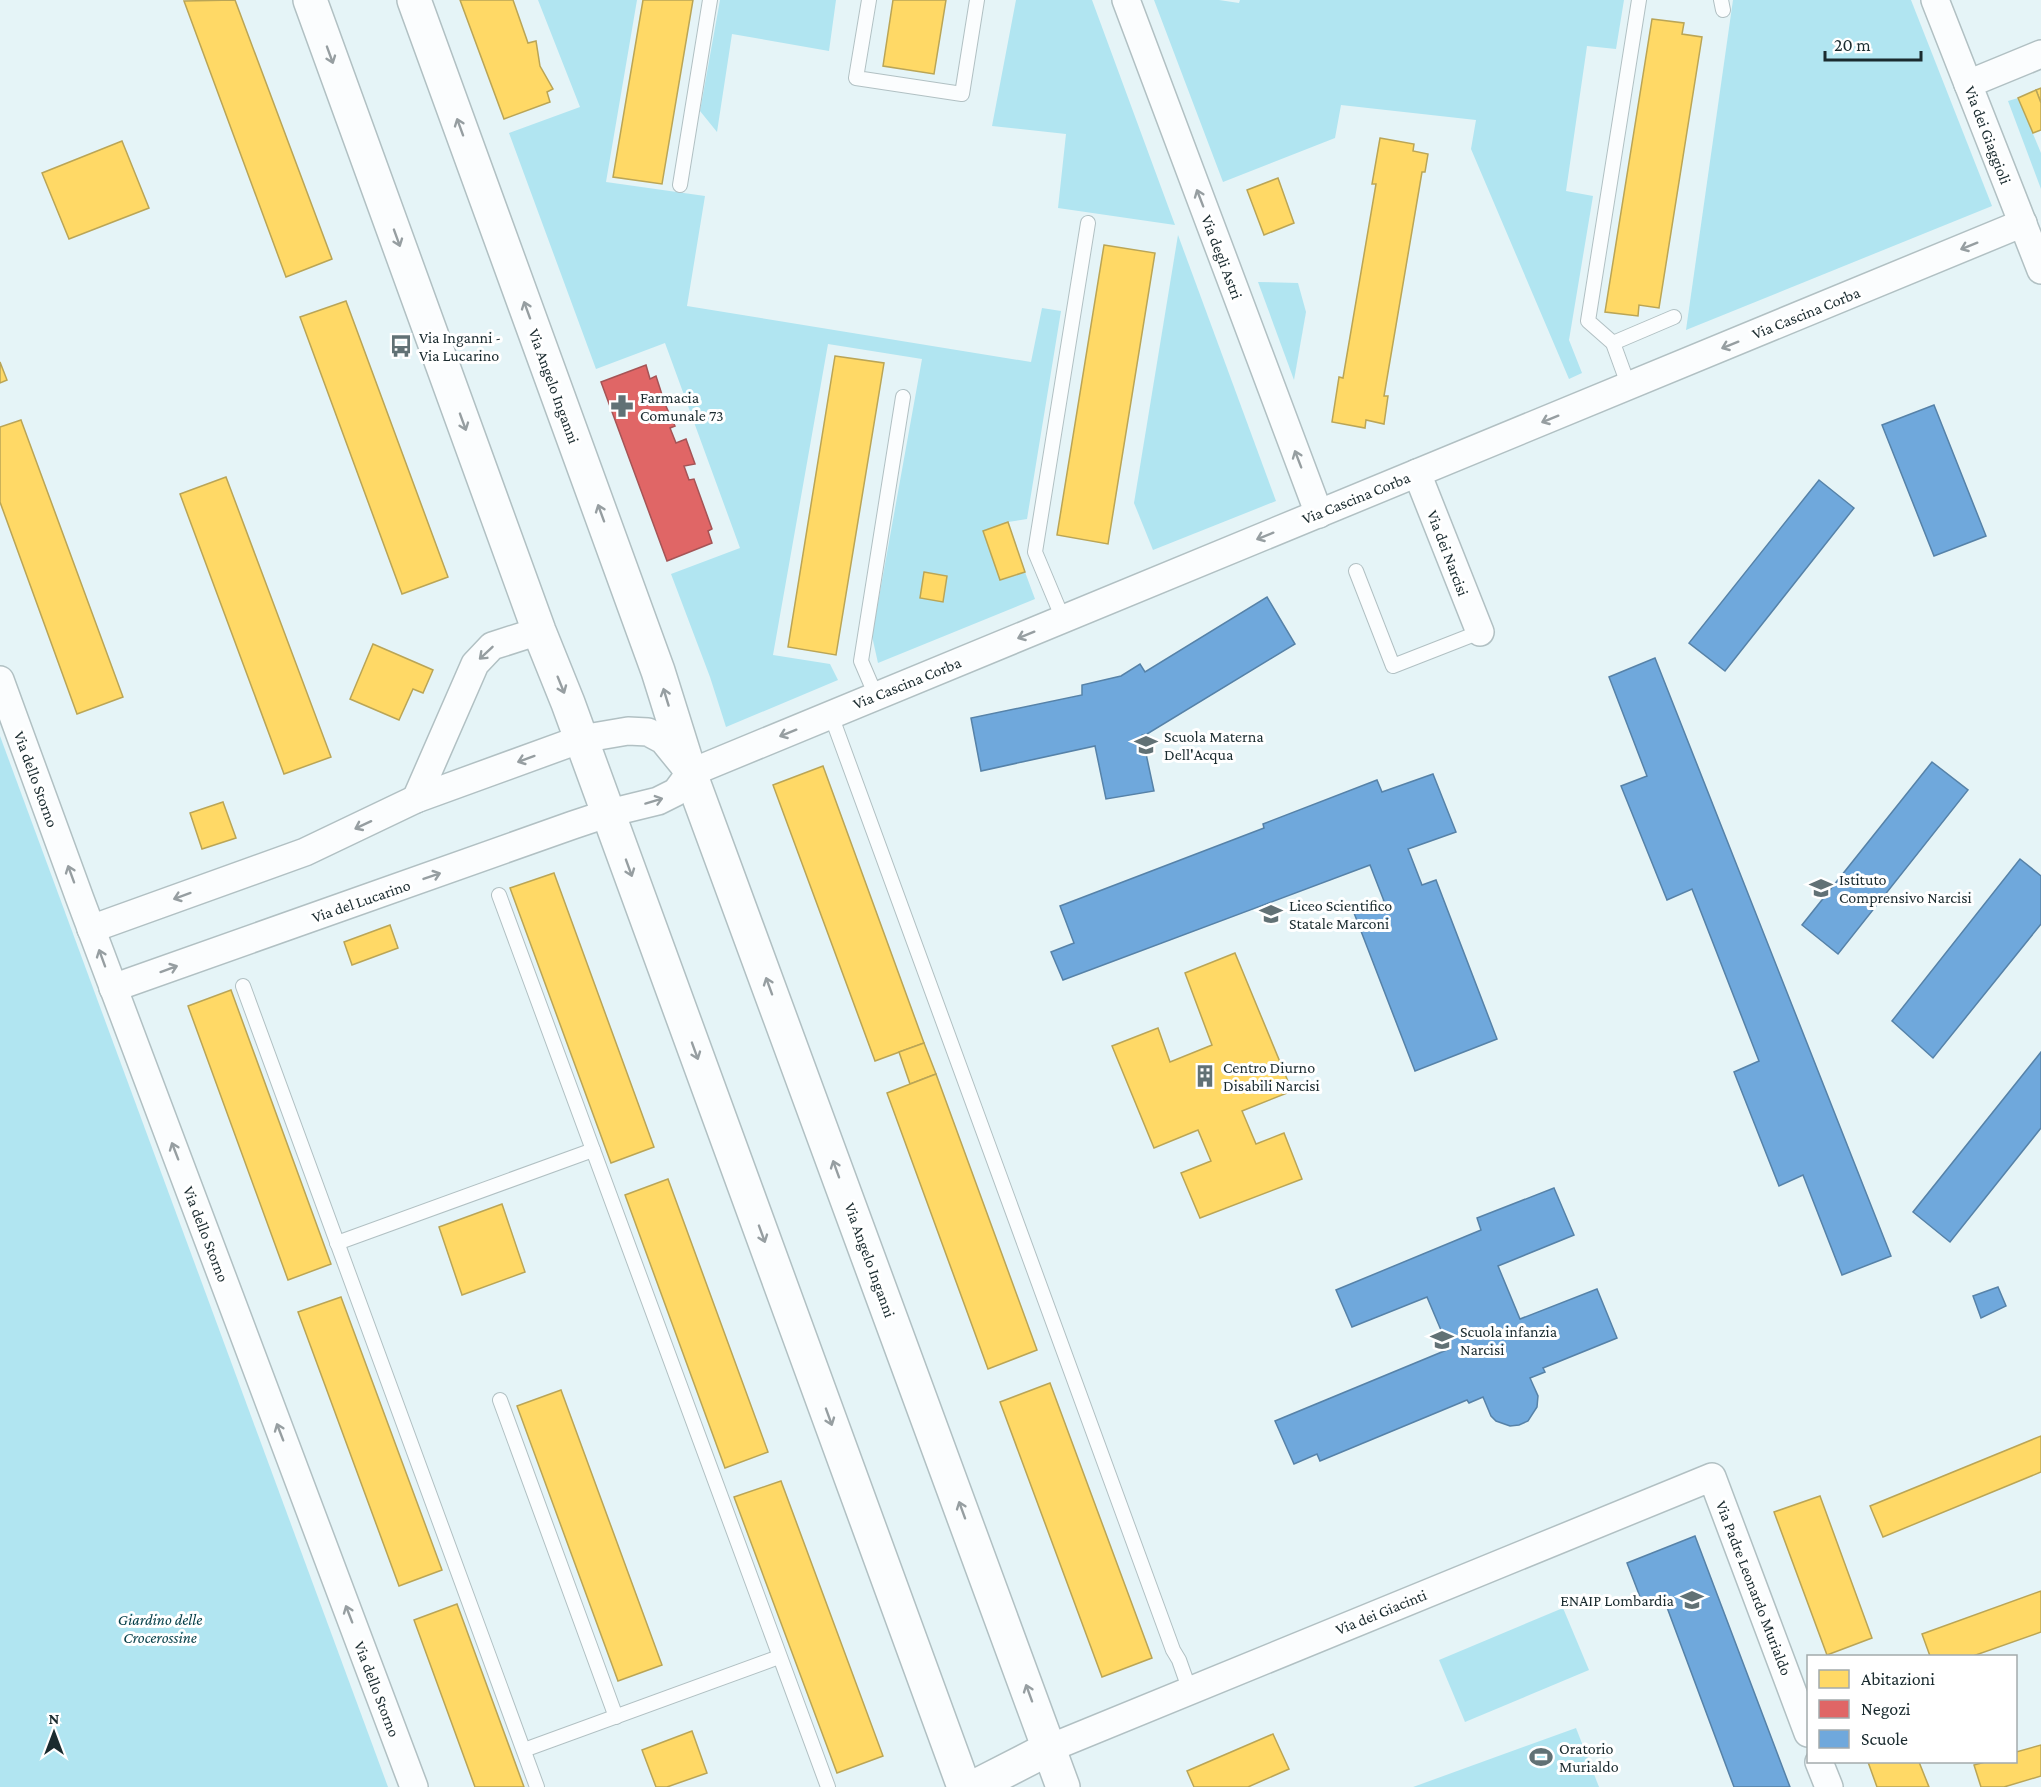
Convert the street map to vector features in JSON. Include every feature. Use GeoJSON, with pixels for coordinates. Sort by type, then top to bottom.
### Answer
{"type":"FeatureCollection","features":[{"type":"Feature","properties":{"kind":"street"},"geometry":{"type":"LineString","coordinates":[[310,0],[539,631],[609,813],[964,1787]]}},
{"type":"Feature","properties":{"kind":"street","name":"Via Angelo Inganni"},"geometry":{"type":"LineString","coordinates":[[414,0],[658,671],[690,773],[1063,1787]]}},
{"type":"Feature","properties":{"kind":"street","name":"Via degli Astri"},"geometry":{"type":"LineString","coordinates":[[1126,0],[1319,514]]}},
{"type":"Feature","properties":{"kind":"street","name":"Via dei Giaggioli"},"geometry":{"type":"LineString","coordinates":[[1935,0],[2041,270]]}},
{"type":"Feature","properties":{"kind":"street"},"geometry":{"type":"LineString","coordinates":[[1968,84],[2041,54]]}},
{"type":"Feature","properties":{"kind":"street","name":"Via Cascina Corba"},"geometry":{"type":"LineString","coordinates":[[690,773],[2023,224]]}},
{"type":"Feature","properties":{"kind":"street","name":"Via dei Narcisi"},"geometry":{"type":"LineString","coordinates":[[1417,473],[1479,632]]}},
{"type":"Feature","properties":{"kind":"street"},"geometry":{"type":"LineString","coordinates":[[416,800],[475,664],[492,646],[539,631]]}},
{"type":"Feature","properties":{"kind":"street","name":"Via dello Storno"},"geometry":{"type":"LineString","coordinates":[[0,680],[113,988],[414,1787]]}},
{"type":"Feature","properties":{"kind":"street","name":"Via Angelo Inganni"},"geometry":{"type":"LineString","coordinates":[[581,739],[628,731],[648,732],[663,740],[690,773]]}},
{"type":"Feature","properties":{"kind":"street"},"geometry":{"type":"LineString","coordinates":[[91,929],[305,852],[416,800],[581,739]]}},
{"type":"Feature","properties":{"kind":"street"},"geometry":{"type":"LineString","coordinates":[[609,813],[658,801],[676,792],[690,773]]}},
{"type":"Feature","properties":{"kind":"street","name":"Via del Lucarino"},"geometry":{"type":"LineString","coordinates":[[113,988],[609,813]]}},
{"type":"Feature","properties":{"kind":"street","name":"Via dei Giacinti"},"geometry":{"type":"LineString","coordinates":[[1050,1748],[1712,1477]]}},
{"type":"Feature","properties":{"kind":"street","name":"Via Padre Leonardo Murialdo"},"geometry":{"type":"LineString","coordinates":[[1712,1477],[1807,1728]]}},
{"type":"Feature","properties":{"kind":"street"},"geometry":{"type":"LineString","coordinates":[[974,1787],[1050,1748]]}},
{"type":"Feature","properties":{"kind":"street"},"geometry":{"type":"LineString","coordinates":[[1820,1763],[1829,1787]]}},
{"type":"Feature","properties":{"kind":"lane"},"geometry":{"type":"LineString","coordinates":[[680,185],[710,0]]}},
{"type":"Feature","properties":{"kind":"lane"},"geometry":{"type":"LineString","coordinates":[[869,0],[856,78],[962,94],[977,0]]}},
{"type":"Feature","properties":{"kind":"lane"},"geometry":{"type":"LineString","coordinates":[[1629,387],[1612,343],[1588,321],[1639,0]]}},
{"type":"Feature","properties":{"kind":"lane"},"geometry":{"type":"LineString","coordinates":[[1063,620],[1035,552],[1088,224]]}},
{"type":"Feature","properties":{"kind":"lane"},"geometry":{"type":"LineString","coordinates":[[1612,343],[1674,317]]}},
{"type":"Feature","properties":{"kind":"lane"},"geometry":{"type":"LineString","coordinates":[[876,696],[861,661],[903,397]]}},
{"type":"Feature","properties":{"kind":"lane"},"geometry":{"type":"LineString","coordinates":[[1356,571],[1393,666],[1479,632]]}},
{"type":"Feature","properties":{"kind":"lane"},"geometry":{"type":"LineString","coordinates":[[831,715],[1190,1691]]}},
{"type":"Feature","properties":{"kind":"lane"},"geometry":{"type":"LineString","coordinates":[[499,895],[828,1787]]}},
{"type":"Feature","properties":{"kind":"lane"},"geometry":{"type":"LineString","coordinates":[[243,986],[537,1787]]}},
{"type":"Feature","properties":{"kind":"lane"},"geometry":{"type":"LineString","coordinates":[[337,1243],[593,1150]]}},
{"type":"Feature","properties":{"kind":"lane"},"geometry":{"type":"LineString","coordinates":[[500,1400],[616,1716]]}},
{"type":"Feature","properties":{"kind":"lane"},"geometry":{"type":"LineString","coordinates":[[524,1750],[779,1657]]}},
{"type":"Feature","properties":{"kind":"green space"},"geometry":{"type":"Polygon","coordinates":[[[538,0],[637,0],[606,182],[705,196],[687,306],[1031,362],[1042,308],[1061,311],[1027,519],[1008,522],[984,531],[1000,579],[1025,572],[1035,599],[878,663],[872,636],[922,359],[828,344],[773,655],[830,664],[838,680],[726,727],[710,677],[671,574],[740,548],[665,343],[596,369],[509,133],[580,107],[538,0]]]}},
{"type":"Feature","properties":{"kind":"green space"},"geometry":{"type":"Polygon","coordinates":[[[720,0],[836,0],[829,51],[732,34],[717,132],[700,111],[720,0]]]}},
{"type":"Feature","properties":{"kind":"green space"},"geometry":{"type":"Polygon","coordinates":[[[1016,0],[1092,0],[1175,225],[1058,208],[1066,134],[992,126],[1016,0]]]}},
{"type":"Feature","properties":{"kind":"green space"},"geometry":{"type":"Polygon","coordinates":[[[1154,0],[1219,0],[1239,3],[1240,0],[1624,0],[1616,49],[1587,46],[1566,191],[1593,196],[1569,340],[1582,373],[1569,379],[1471,149],[1476,120],[1341,105],[1335,138],[1223,182],[1154,0]]]}},
{"type":"Feature","properties":{"kind":"green space"},"geometry":{"type":"Polygon","coordinates":[[[1733,0],[1911,0],[1992,206],[1686,330],[1733,0]]]}},
{"type":"Feature","properties":{"kind":"green space"},"geometry":{"type":"Polygon","coordinates":[[[2018,98],[2041,153],[2041,189],[2008,101],[2018,98]]]}},
{"type":"Feature","properties":{"kind":"green space"},"geometry":{"type":"Polygon","coordinates":[[[1178,235],[1276,501],[1153,550],[1134,503],[1178,235]]]}},
{"type":"Feature","properties":{"kind":"green space"},"geometry":{"type":"Polygon","coordinates":[[[1258,282],[1298,283],[1306,312],[1294,380],[1258,282]]]}},
{"type":"Feature","properties":{"kind":"green space","name":"Giardino delle Crocerossine"},"geometry":{"type":"Polygon","coordinates":[[[0,736],[388,1787],[0,1787],[0,736]]]}},
{"type":"Feature","properties":{"kind":"green space"},"geometry":{"type":"Polygon","coordinates":[[[1563,1608],[1589,1670],[1465,1722],[1439,1660],[1563,1608]]]}},
{"type":"Feature","properties":{"kind":"green space","name":"Oratorio Murialdo"},"geometry":{"type":"Polygon","coordinates":[[[1576,1728],[1599,1787],[1413,1787],[1576,1728]]]}},
{"type":"Feature","properties":{"kind":"building: Abitazioni"},"geometry":{"type":"Polygon","coordinates":[[[235,0],[332,259],[286,277],[184,1],[235,0]]]}},
{"type":"Feature","properties":{"kind":"building: Abitazioni"},"geometry":{"type":"Polygon","coordinates":[[[460,0],[513,0],[528,43],[536,41],[540,66],[553,89],[547,92],[550,102],[504,119],[460,0]]]}},
{"type":"Feature","properties":{"kind":"building: Abitazioni"},"geometry":{"type":"Polygon","coordinates":[[[643,0],[693,0],[662,184],[613,177],[643,0]]]}},
{"type":"Feature","properties":{"kind":"building: Abitazioni"},"geometry":{"type":"Polygon","coordinates":[[[893,0],[946,0],[934,74],[883,66],[893,0]]]}},
{"type":"Feature","properties":{"kind":"building: Abitazioni"},"geometry":{"type":"Polygon","coordinates":[[[1652,19],[1684,23],[1682,34],[1702,37],[1659,308],[1639,305],[1638,316],[1605,312],[1652,19]]]}},
{"type":"Feature","properties":{"kind":"building: Abitazioni"},"geometry":{"type":"Polygon","coordinates":[[[2041,88],[2041,103],[2036,90],[2041,88]]]}},
{"type":"Feature","properties":{"kind":"building: Abitazioni"},"geometry":{"type":"Polygon","coordinates":[[[2036,90],[2041,103],[2041,130],[2033,133],[2018,98],[2036,90]]]}},
{"type":"Feature","properties":{"kind":"building: Abitazioni"},"geometry":{"type":"Polygon","coordinates":[[[1380,138],[1414,144],[1413,151],[1428,154],[1425,172],[1422,172],[1384,396],[1388,396],[1384,424],[1366,420],[1365,428],[1332,422],[1339,377],[1343,378],[1376,184],[1372,184],[1380,138]]]}},
{"type":"Feature","properties":{"kind":"building: Abitazioni"},"geometry":{"type":"Polygon","coordinates":[[[122,141],[149,208],[69,239],[42,173],[122,141]]]}},
{"type":"Feature","properties":{"kind":"building: Abitazioni"},"geometry":{"type":"Polygon","coordinates":[[[1278,178],[1294,223],[1264,235],[1247,190],[1278,178]]]}},
{"type":"Feature","properties":{"kind":"building: Abitazioni"},"geometry":{"type":"Polygon","coordinates":[[[1104,245],[1155,253],[1108,544],[1057,535],[1104,245]]]}},
{"type":"Feature","properties":{"kind":"building: Abitazioni"},"geometry":{"type":"Polygon","coordinates":[[[346,301],[448,577],[402,594],[300,317],[346,301]]]}},
{"type":"Feature","properties":{"kind":"building: Abitazioni"},"geometry":{"type":"Polygon","coordinates":[[[835,356],[884,363],[836,655],[788,647],[835,356]]]}},
{"type":"Feature","properties":{"kind":"building: Abitazioni"},"geometry":{"type":"Polygon","coordinates":[[[0,362],[7,380],[0,383],[0,362]]]}},
{"type":"Feature","properties":{"kind":"building: Abitazioni"},"geometry":{"type":"Polygon","coordinates":[[[21,420],[123,697],[77,714],[0,502],[0,427],[21,420]]]}},
{"type":"Feature","properties":{"kind":"building: Abitazioni"},"geometry":{"type":"Polygon","coordinates":[[[226,477],[331,757],[284,774],[180,494],[226,477]]]}},
{"type":"Feature","properties":{"kind":"building: Abitazioni"},"geometry":{"type":"Polygon","coordinates":[[[1008,522],[1025,572],[1000,580],[983,531],[1008,522]]]}},
{"type":"Feature","properties":{"kind":"building: Abitazioni"},"geometry":{"type":"Polygon","coordinates":[[[924,572],[947,576],[943,602],[920,598],[924,572]]]}},
{"type":"Feature","properties":{"kind":"building: Abitazioni"},"geometry":{"type":"Polygon","coordinates":[[[373,644],[433,670],[423,693],[413,689],[399,720],[350,699],[373,644]]]}},
{"type":"Feature","properties":{"kind":"building: Abitazioni"},"geometry":{"type":"Polygon","coordinates":[[[823,766],[924,1043],[875,1061],[773,785],[823,766]]]}},
{"type":"Feature","properties":{"kind":"building: Abitazioni"},"geometry":{"type":"Polygon","coordinates":[[[223,802],[236,838],[202,849],[190,813],[223,802]]]}},
{"type":"Feature","properties":{"kind":"building: Abitazioni"},"geometry":{"type":"Polygon","coordinates":[[[554,873],[654,1147],[611,1163],[510,888],[554,873]]]}},
{"type":"Feature","properties":{"kind":"building: Abitazioni"},"geometry":{"type":"Polygon","coordinates":[[[390,925],[398,948],[352,965],[344,942],[390,925]]]}},
{"type":"Feature","properties":{"kind":"building: Abitazioni","name":"Centro Diurno Disabili Narcisi"},"geometry":{"type":"Polygon","coordinates":[[[1235,953],[1292,1091],[1242,1111],[1256,1144],[1284,1133],[1302,1179],[1200,1218],[1181,1173],[1211,1161],[1198,1130],[1154,1148],[1112,1046],[1158,1028],[1170,1062],[1212,1045],[1185,973],[1235,953]]]}},
{"type":"Feature","properties":{"kind":"building: Abitazioni"},"geometry":{"type":"Polygon","coordinates":[[[231,990],[331,1264],[288,1280],[188,1006],[231,990]]]}},
{"type":"Feature","properties":{"kind":"building: Abitazioni"},"geometry":{"type":"Polygon","coordinates":[[[924,1043],[936,1074],[910,1084],[899,1052],[924,1043]]]}},
{"type":"Feature","properties":{"kind":"building: Abitazioni"},"geometry":{"type":"Polygon","coordinates":[[[936,1074],[1037,1350],[988,1369],[887,1093],[936,1074]]]}},
{"type":"Feature","properties":{"kind":"building: Abitazioni"},"geometry":{"type":"Polygon","coordinates":[[[668,1179],[768,1452],[725,1468],[625,1195],[668,1179]]]}},
{"type":"Feature","properties":{"kind":"building: Abitazioni"},"geometry":{"type":"Polygon","coordinates":[[[502,1204],[525,1272],[462,1295],[439,1227],[502,1204]]]}},
{"type":"Feature","properties":{"kind":"building: Abitazioni"},"geometry":{"type":"Polygon","coordinates":[[[341,1297],[442,1570],[399,1586],[298,1312],[341,1297]]]}},
{"type":"Feature","properties":{"kind":"building: Abitazioni"},"geometry":{"type":"Polygon","coordinates":[[[1050,1383],[1152,1658],[1102,1677],[1000,1402],[1050,1383]]]}},
{"type":"Feature","properties":{"kind":"building: Abitazioni"},"geometry":{"type":"Polygon","coordinates":[[[561,1390],[662,1665],[618,1681],[517,1406],[561,1390]]]}},
{"type":"Feature","properties":{"kind":"building: Abitazioni"},"geometry":{"type":"Polygon","coordinates":[[[2041,1436],[2041,1472],[1883,1537],[1870,1506],[2041,1436]]]}},
{"type":"Feature","properties":{"kind":"building: Abitazioni"},"geometry":{"type":"Polygon","coordinates":[[[781,1481],[883,1756],[837,1773],[734,1497],[781,1481]]]}},
{"type":"Feature","properties":{"kind":"building: Abitazioni"},"geometry":{"type":"Polygon","coordinates":[[[1820,1496],[1872,1638],[1827,1655],[1774,1512],[1820,1496]]]}},
{"type":"Feature","properties":{"kind":"building: Abitazioni"},"geometry":{"type":"Polygon","coordinates":[[[2041,1591],[2041,1632],[1976,1655],[1930,1655],[1922,1634],[2041,1591]]]}},
{"type":"Feature","properties":{"kind":"building: Abitazioni"},"geometry":{"type":"Polygon","coordinates":[[[457,1604],[524,1787],[475,1787],[414,1620],[457,1604]]]}},
{"type":"Feature","properties":{"kind":"building: Abitazioni"},"geometry":{"type":"Polygon","coordinates":[[[692,1731],[707,1773],[667,1787],[656,1787],[642,1750],[692,1731]]]}},
{"type":"Feature","properties":{"kind":"building: Abitazioni"},"geometry":{"type":"Polygon","coordinates":[[[1273,1734],[1289,1769],[1248,1787],[1194,1787],[1187,1771],[1273,1734]]]}},
{"type":"Feature","properties":{"kind":"building: Abitazioni"},"geometry":{"type":"Polygon","coordinates":[[[2041,1745],[2041,1776],[2004,1787],[1981,1787],[1974,1765],[2017,1763],[2017,1752],[2041,1745]]]}},
{"type":"Feature","properties":{"kind":"building: Abitazioni"},"geometry":{"type":"Polygon","coordinates":[[[1868,1763],[1919,1763],[1929,1787],[1877,1787],[1868,1763]]]}},
{"type":"Feature","properties":{"kind":"building: Negozi"},"geometry":{"type":"Polygon","coordinates":[[[646,365],[650,379],[656,376],[675,426],[670,428],[676,443],[686,439],[695,464],[684,466],[689,480],[694,479],[712,529],[708,531],[712,543],[667,561],[601,382],[646,365]]]}},
{"type":"Feature","properties":{"kind":"building: Scuole"},"geometry":{"type":"Polygon","coordinates":[[[1934,405],[1986,536],[1934,556],[1882,425],[1934,405]]]}},
{"type":"Feature","properties":{"kind":"building: Scuole"},"geometry":{"type":"Polygon","coordinates":[[[1819,480],[1854,508],[1725,671],[1689,643],[1819,480]]]}},
{"type":"Feature","properties":{"kind":"building: Scuole"},"geometry":{"type":"Polygon","coordinates":[[[1267,597],[1295,644],[1142,735],[1154,791],[1106,799],[1095,746],[981,771],[971,718],[1082,695],[1082,685],[1121,676],[1140,664],[1145,672],[1267,597]]]}},
{"type":"Feature","properties":{"kind":"building: Scuole"},"geometry":{"type":"Polygon","coordinates":[[[1655,658],[1891,1256],[1842,1275],[1803,1175],[1779,1186],[1734,1072],[1759,1061],[1692,889],[1667,900],[1621,786],[1647,776],[1609,677],[1655,658]]]}},
{"type":"Feature","properties":{"kind":"building: Scuole"},"geometry":{"type":"Polygon","coordinates":[[[1932,762],[1968,790],[1838,954],[1802,925],[1932,762]]]}},
{"type":"Feature","properties":{"kind":"building: Scuole"},"geometry":{"type":"Polygon","coordinates":[[[1433,774],[1456,832],[1408,849],[1422,885],[1436,880],[1497,1039],[1415,1071],[1354,913],[1384,901],[1370,865],[1063,980],[1051,952],[1074,943],[1060,906],[1264,828],[1263,824],[1377,780],[1382,792],[1433,774]]]}},
{"type":"Feature","properties":{"kind":"building: Scuole"},"geometry":{"type":"Polygon","coordinates":[[[2020,859],[2041,876],[2041,924],[1933,1058],[1892,1021],[2020,859]]]}},
{"type":"Feature","properties":{"kind":"building: Scuole"},"geometry":{"type":"Polygon","coordinates":[[[2041,1052],[2041,1128],[1950,1242],[1913,1212],[2041,1052]]]}},
{"type":"Feature","properties":{"kind":"building: Scuole"},"geometry":{"type":"Polygon","coordinates":[[[1554,1188],[1574,1235],[1498,1266],[1520,1319],[1597,1289],[1617,1338],[1543,1368],[1545,1372],[1530,1378],[1538,1396],[1537,1407],[1528,1421],[1519,1425],[1510,1426],[1496,1421],[1491,1416],[1483,1397],[1469,1403],[1467,1400],[1320,1461],[1317,1454],[1294,1464],[1275,1421],[1449,1349],[1427,1297],[1352,1327],[1336,1290],[1481,1230],[1477,1218],[1554,1188]]]}},
{"type":"Feature","properties":{"kind":"building: Scuole"},"geometry":{"type":"Polygon","coordinates":[[[1998,1287],[2006,1306],[1981,1318],[1973,1296],[1998,1287]]]}},
{"type":"Feature","properties":{"kind":"building: Scuole"},"geometry":{"type":"Polygon","coordinates":[[[1695,1536],[1790,1787],[1734,1787],[1662,1594],[1642,1602],[1627,1563],[1695,1536]]]}},
{"type":"Feature","properties":{"kind":"place","name":"Via Inganni - Via Lucarino"},"geometry":{"type":"Point","coordinates":[401,346]}},
{"type":"Feature","properties":{"kind":"place","name":"Farmacia Comunale 73"},"geometry":{"type":"Point","coordinates":[622,406]}},
{"type":"Feature","properties":{"kind":"place","name":"Scuola Materna Dell'Acqua"},"geometry":{"type":"Point","coordinates":[1146,745]}},
{"type":"Feature","properties":{"kind":"place","name":"Istituto Comprensivo Narcisi"},"geometry":{"type":"Point","coordinates":[1821,888]}},
{"type":"Feature","properties":{"kind":"place","name":"Liceo Scientifico Statale Marconi"},"geometry":{"type":"Point","coordinates":[1271,914]}},
{"type":"Feature","properties":{"kind":"place","name":"Centro Diurno Disabili Narcisi"},"geometry":{"type":"Point","coordinates":[1205,1076]}},
{"type":"Feature","properties":{"kind":"place","name":"Scuola infanzia Narcisi"},"geometry":{"type":"Point","coordinates":[1442,1340]}},
{"type":"Feature","properties":{"kind":"place","name":"ENAIP Lombardia"},"geometry":{"type":"Point","coordinates":[1692,1600]}},
{"type":"Feature","properties":{"kind":"place","name":"Oratorio Murialdo"},"geometry":{"type":"Point","coordinates":[1541,1757]}}]}
